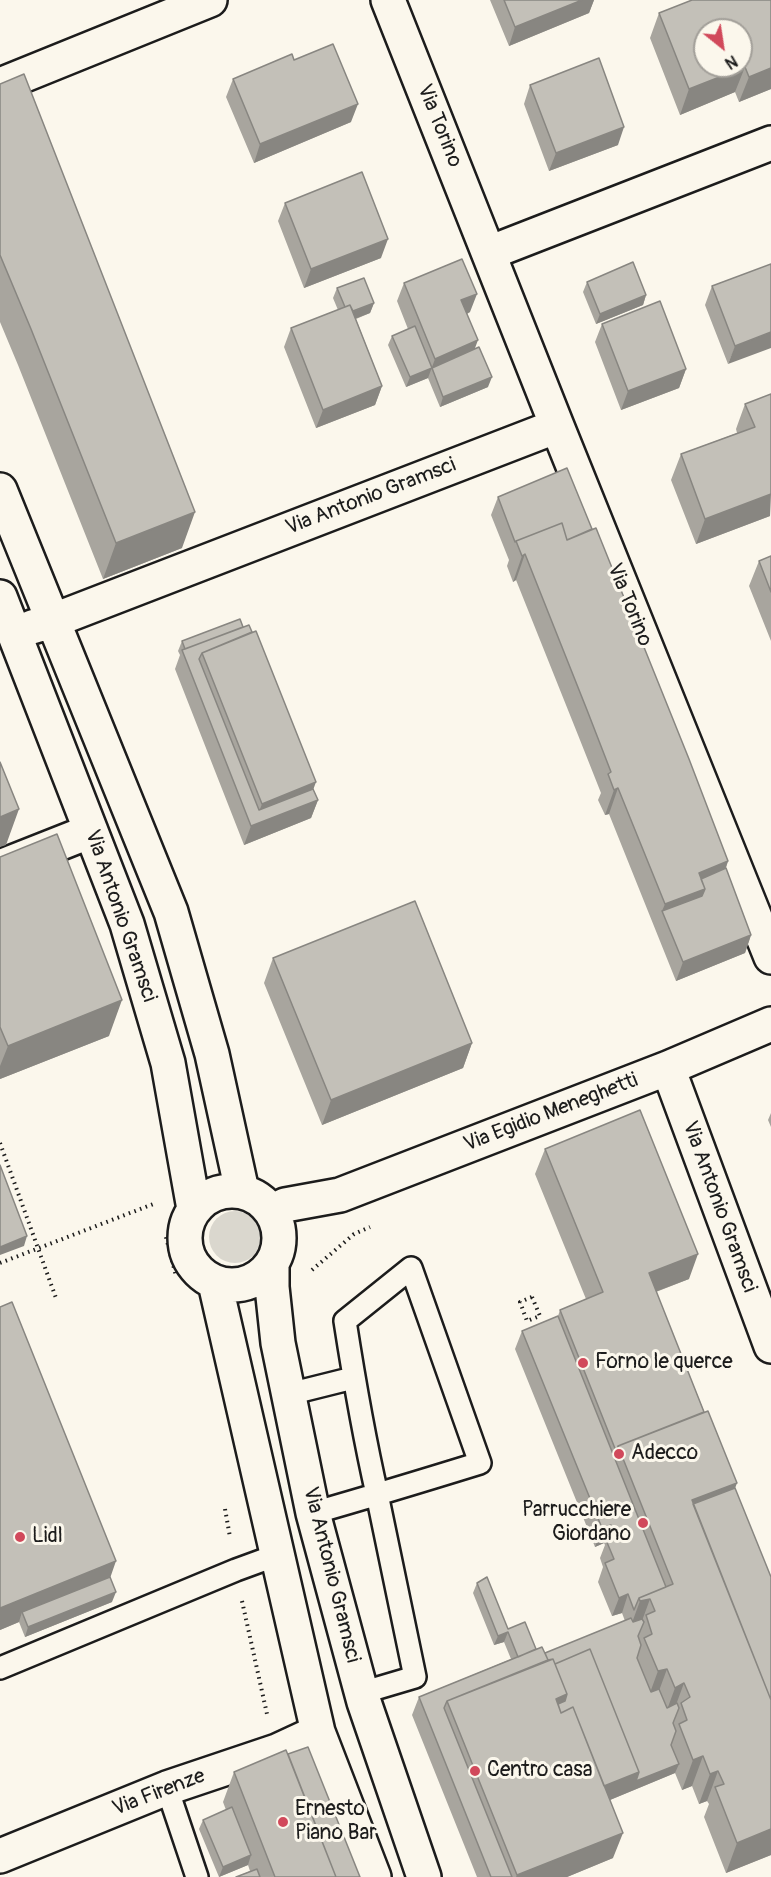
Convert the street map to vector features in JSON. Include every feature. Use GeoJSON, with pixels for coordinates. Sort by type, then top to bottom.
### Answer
{"type":"FeatureCollection","features":[{"type":"Feature","properties":{"kind":"street"},"geometry":{"type":"LineString","coordinates":[[0,85],[210,0]]}},
{"type":"Feature","properties":{"kind":"street","name":"Via Torino"},"geometry":{"type":"LineString","coordinates":[[388,0],[771,957]]}},
{"type":"Feature","properties":{"kind":"street"},"geometry":{"type":"LineString","coordinates":[[489,253],[771,143]]}},
{"type":"Feature","properties":{"kind":"street","name":"Via Antonio Gramsci"},"geometry":{"type":"LineString","coordinates":[[13,632],[52,621],[557,426]]}},
{"type":"Feature","properties":{"kind":"street","name":"Via Antonio Gramsci"},"geometry":{"type":"LineString","coordinates":[[0,490],[171,912],[212,1054],[242,1191]]}},
{"type":"Feature","properties":{"kind":"street","name":"Via Antonio Gramsci"},"geometry":{"type":"LineString","coordinates":[[0,597],[127,924],[168,1062],[194,1209]]}},
{"type":"Feature","properties":{"kind":"street"},"geometry":{"type":"LineString","coordinates":[[0,867],[91,831]]}},
{"type":"Feature","properties":{"kind":"street","name":"Via Egidio Meneghetti"},"geometry":{"type":"LineString","coordinates":[[272,1212],[285,1205],[328,1198],[351,1191],[668,1068],[771,1024]]}},
{"type":"Feature","properties":{"kind":"street","name":"Via Antonio Gramsci"},"geometry":{"type":"LineString","coordinates":[[668,1068],[771,1346]]}},
{"type":"Feature","properties":{"kind":"street"},"geometry":{"type":"LineString","coordinates":[[242,1191],[264,1202],[278,1224],[280,1238],[275,1258],[262,1275],[250,1282],[229,1285],[215,1283],[195,1268],[187,1254],[184,1239],[186,1223],[194,1209],[205,1198],[217,1193],[242,1191]]}},
{"type":"Feature","properties":{"kind":"street","name":"Via Egidio Meneghetti"},"geometry":{"type":"LineString","coordinates":[[275,1258],[328,1198]]}},
{"type":"Feature","properties":{"kind":"street","name":"Via Antonio Gramsci"},"geometry":{"type":"LineString","coordinates":[[275,1258],[272,1287],[278,1343],[314,1513],[361,1693],[424,1877]]}},
{"type":"Feature","properties":{"kind":"street"},"geometry":{"type":"LineString","coordinates":[[215,1283],[318,1732],[374,1877]]}},
{"type":"Feature","properties":{"kind":"street","name":"Via Firenze"},"geometry":{"type":"LineString","coordinates":[[0,1856],[167,1788],[277,1751],[318,1732]]}},
{"type":"Feature","properties":{"kind":"lane"},"geometry":{"type":"LineString","coordinates":[[314,1513],[377,1494],[480,1463],[411,1268],[345,1321],[353,1378],[377,1494],[415,1677],[361,1693]]}},
{"type":"Feature","properties":{"kind":"lane"},"geometry":{"type":"LineString","coordinates":[[289,1394],[353,1378]]}},
{"type":"Feature","properties":{"kind":"lane"},"geometry":{"type":"LineString","coordinates":[[0,1668],[236,1570],[278,1555]]}},
{"type":"Feature","properties":{"kind":"lane"},"geometry":{"type":"LineString","coordinates":[[167,1788],[197,1877]]}},
{"type":"Feature","properties":{"kind":"path"},"geometry":{"type":"LineString","coordinates":[[0,1143],[56,1298]]}},
{"type":"Feature","properties":{"kind":"path"},"geometry":{"type":"LineString","coordinates":[[0,1263],[158,1202]]}},
{"type":"Feature","properties":{"kind":"path"},"geometry":{"type":"LineString","coordinates":[[303,1277],[354,1234],[376,1225]]}},
{"type":"Feature","properties":{"kind":"path"},"geometry":{"type":"LineString","coordinates":[[17,1248],[20,1256]]}},
{"type":"Feature","properties":{"kind":"path"},"geometry":{"type":"LineString","coordinates":[[532,1297],[540,1316],[527,1321],[520,1302],[532,1297]]}},
{"type":"Feature","properties":{"kind":"shaded area"},"geometry":{"type":"Polygon","coordinates":[[[235,1211],[245,1213],[253,1219],[259,1227],[261,1237],[259,1247],[253,1255],[245,1261],[235,1263],[225,1261],[217,1255],[211,1247],[209,1237],[211,1227],[217,1219],[225,1213],[235,1211]]]}},
{"type":"Feature","properties":{"kind":"building"},"geometry":{"type":"Polygon","coordinates":[[[504,0],[582,0],[515,27],[504,0]]]}},
{"type":"Feature","properties":{"kind":"building"},"geometry":{"type":"Polygon","coordinates":[[[692,0],[771,0],[771,68],[753,75],[753,18],[693,18],[693,78],[717,78],[689,89],[659,13],[692,0]]]}},
{"type":"Feature","properties":{"kind":"building"},"geometry":{"type":"Polygon","coordinates":[[[333,44],[358,104],[260,144],[233,79],[292,54],[294,60],[333,44]]]}},
{"type":"Feature","properties":{"kind":"building"},"geometry":{"type":"Polygon","coordinates":[[[599,58],[624,127],[556,153],[530,85],[599,58]]]}},
{"type":"Feature","properties":{"kind":"building"},"geometry":{"type":"Polygon","coordinates":[[[24,74],[195,512],[116,543],[0,255],[0,84],[24,74]]]}},
{"type":"Feature","properties":{"kind":"building"},"geometry":{"type":"Polygon","coordinates":[[[362,172],[388,239],[311,269],[285,203],[362,172]]]}},
{"type":"Feature","properties":{"kind":"building"},"geometry":{"type":"Polygon","coordinates":[[[462,259],[477,294],[461,300],[478,340],[435,359],[404,283],[462,259]]]}},
{"type":"Feature","properties":{"kind":"building"},"geometry":{"type":"Polygon","coordinates":[[[633,262],[646,295],[600,314],[587,282],[633,262]]]}},
{"type":"Feature","properties":{"kind":"building"},"geometry":{"type":"Polygon","coordinates":[[[771,264],[771,332],[735,346],[712,286],[771,264]]]}},
{"type":"Feature","properties":{"kind":"building"},"geometry":{"type":"Polygon","coordinates":[[[364,278],[374,303],[353,311],[350,305],[345,307],[337,288],[364,278]]]}},
{"type":"Feature","properties":{"kind":"building"},"geometry":{"type":"Polygon","coordinates":[[[660,301],[686,369],[628,391],[602,324],[660,301]]]}},
{"type":"Feature","properties":{"kind":"building"},"geometry":{"type":"Polygon","coordinates":[[[350,305],[382,386],[323,410],[291,328],[350,305]]]}},
{"type":"Feature","properties":{"kind":"building"},"geometry":{"type":"Polygon","coordinates":[[[415,326],[432,368],[410,377],[392,336],[415,326]]]}},
{"type":"Feature","properties":{"kind":"building"},"geometry":{"type":"Polygon","coordinates":[[[479,347],[492,377],[443,397],[432,368],[479,347]]]}},
{"type":"Feature","properties":{"kind":"building"},"geometry":{"type":"Polygon","coordinates":[[[771,394],[771,494],[705,519],[681,454],[755,427],[745,404],[771,394]]]}},
{"type":"Feature","properties":{"kind":"building"},"geometry":{"type":"Polygon","coordinates":[[[567,468],[592,529],[567,540],[562,523],[515,542],[498,497],[567,468]]]}},
{"type":"Feature","properties":{"kind":"building"},"geometry":{"type":"Polygon","coordinates":[[[562,523],[567,540],[596,528],[728,861],[699,873],[705,889],[665,904],[618,788],[614,790],[608,774],[611,772],[587,710],[525,554],[522,556],[516,541],[562,523]]]}},
{"type":"Feature","properties":{"kind":"building"},"geometry":{"type":"Polygon","coordinates":[[[771,556],[771,592],[759,561],[771,556]]]}},
{"type":"Feature","properties":{"kind":"building"},"geometry":{"type":"Polygon","coordinates":[[[240,619],[243,627],[185,649],[182,641],[240,619]]]}},
{"type":"Feature","properties":{"kind":"building"},"geometry":{"type":"Polygon","coordinates":[[[249,625],[252,632],[202,653],[199,659],[259,810],[313,789],[318,800],[251,826],[182,650],[249,625]]]}},
{"type":"Feature","properties":{"kind":"building"},"geometry":{"type":"Polygon","coordinates":[[[256,631],[316,782],[262,804],[202,653],[256,631]]]}},
{"type":"Feature","properties":{"kind":"building"},"geometry":{"type":"Polygon","coordinates":[[[0,762],[19,809],[0,817],[0,762]]]}},
{"type":"Feature","properties":{"kind":"building"},"geometry":{"type":"Polygon","coordinates":[[[57,834],[122,1000],[8,1046],[0,1027],[0,857],[57,834]]]}},
{"type":"Feature","properties":{"kind":"building"},"geometry":{"type":"Polygon","coordinates":[[[726,868],[751,935],[683,962],[662,911],[702,896],[705,889],[701,879],[726,868]]]}},
{"type":"Feature","properties":{"kind":"building"},"geometry":{"type":"Polygon","coordinates":[[[415,901],[472,1043],[331,1100],[273,958],[415,901]]]}},
{"type":"Feature","properties":{"kind":"building"},"geometry":{"type":"Polygon","coordinates":[[[640,1110],[698,1254],[649,1273],[704,1412],[618,1446],[616,1451],[560,1310],[603,1292],[545,1149],[640,1110]]]}},
{"type":"Feature","properties":{"kind":"building"},"geometry":{"type":"Polygon","coordinates":[[[0,1165],[27,1236],[0,1247],[0,1165]]]}},
{"type":"Feature","properties":{"kind":"building"},"geometry":{"type":"Polygon","coordinates":[[[12,1302],[116,1561],[0,1608],[0,1307],[12,1302]]]}},
{"type":"Feature","properties":{"kind":"building"},"geometry":{"type":"Polygon","coordinates":[[[558,1316],[666,1587],[639,1598],[634,1610],[628,1594],[619,1598],[605,1563],[614,1559],[606,1540],[615,1536],[611,1525],[602,1528],[522,1331],[558,1316]]]}},
{"type":"Feature","properties":{"kind":"building"},"geometry":{"type":"Polygon","coordinates":[[[708,1411],[737,1483],[692,1500],[771,1700],[771,1829],[737,1843],[715,1787],[724,1784],[718,1771],[710,1774],[703,1756],[693,1760],[679,1724],[687,1720],[681,1703],[690,1697],[684,1683],[675,1688],[667,1669],[658,1671],[644,1638],[652,1634],[646,1615],[655,1611],[650,1599],[640,1601],[639,1598],[673,1584],[618,1446],[708,1411]]]}},
{"type":"Feature","properties":{"kind":"building"},"geometry":{"type":"Polygon","coordinates":[[[735,1488],[771,1577],[771,1700],[693,1504],[735,1488]]]}},
{"type":"Feature","properties":{"kind":"building"},"geometry":{"type":"Polygon","coordinates":[[[110,1577],[116,1592],[28,1627],[22,1612],[110,1577]]]}},
{"type":"Feature","properties":{"kind":"building"},"geometry":{"type":"Polygon","coordinates":[[[487,1577],[508,1629],[525,1622],[536,1649],[518,1657],[508,1632],[498,1636],[477,1583],[487,1577]]]}},
{"type":"Feature","properties":{"kind":"building"},"geometry":{"type":"Polygon","coordinates":[[[631,1618],[633,1622],[642,1619],[644,1622],[638,1636],[641,1645],[637,1658],[651,1692],[659,1689],[667,1708],[677,1703],[679,1708],[673,1723],[676,1731],[671,1745],[679,1764],[636,1781],[639,1772],[590,1649],[555,1664],[553,1659],[548,1660],[545,1653],[631,1618]]]}},
{"type":"Feature","properties":{"kind":"building"},"geometry":{"type":"Polygon","coordinates":[[[542,1647],[548,1660],[447,1701],[444,1708],[512,1877],[491,1877],[419,1697],[542,1647]]]}},
{"type":"Feature","properties":{"kind":"building"},"geometry":{"type":"Polygon","coordinates":[[[590,1649],[639,1772],[604,1786],[573,1707],[561,1713],[558,1704],[565,1701],[567,1694],[555,1664],[590,1649]]]}},
{"type":"Feature","properties":{"kind":"building"},"geometry":{"type":"Polygon","coordinates":[[[553,1659],[567,1694],[556,1699],[561,1713],[573,1707],[623,1833],[517,1875],[447,1701],[553,1659]]]}},
{"type":"Feature","properties":{"kind":"building"},"geometry":{"type":"Polygon","coordinates":[[[308,1747],[360,1877],[336,1877],[288,1754],[308,1747]]]}},
{"type":"Feature","properties":{"kind":"building"},"geometry":{"type":"Polygon","coordinates":[[[286,1750],[336,1877],[275,1877],[234,1772],[286,1750]]]}},
{"type":"Feature","properties":{"kind":"building"},"geometry":{"type":"Polygon","coordinates":[[[232,1807],[251,1855],[223,1867],[203,1820],[232,1807]]]}},
{"type":"Feature","properties":{"kind":"building"},"geometry":{"type":"Polygon","coordinates":[[[257,1869],[260,1877],[236,1877],[257,1869]]]}},
{"type":"Feature","properties":{"kind":"place","name":"Forno le querce"},"geometry":{"type":"Point","coordinates":[583,1363]}},
{"type":"Feature","properties":{"kind":"place","name":"Adecco"},"geometry":{"type":"Point","coordinates":[619,1454]}},
{"type":"Feature","properties":{"kind":"place","name":"Parrucchiere Giordano"},"geometry":{"type":"Point","coordinates":[643,1523]}},
{"type":"Feature","properties":{"kind":"place","name":"Lidl"},"geometry":{"type":"Point","coordinates":[20,1537]}},
{"type":"Feature","properties":{"kind":"place","name":"Centro casa"},"geometry":{"type":"Point","coordinates":[475,1771]}},
{"type":"Feature","properties":{"kind":"place","name":"Ernesto Piano Bar"},"geometry":{"type":"Point","coordinates":[283,1822]}}]}
